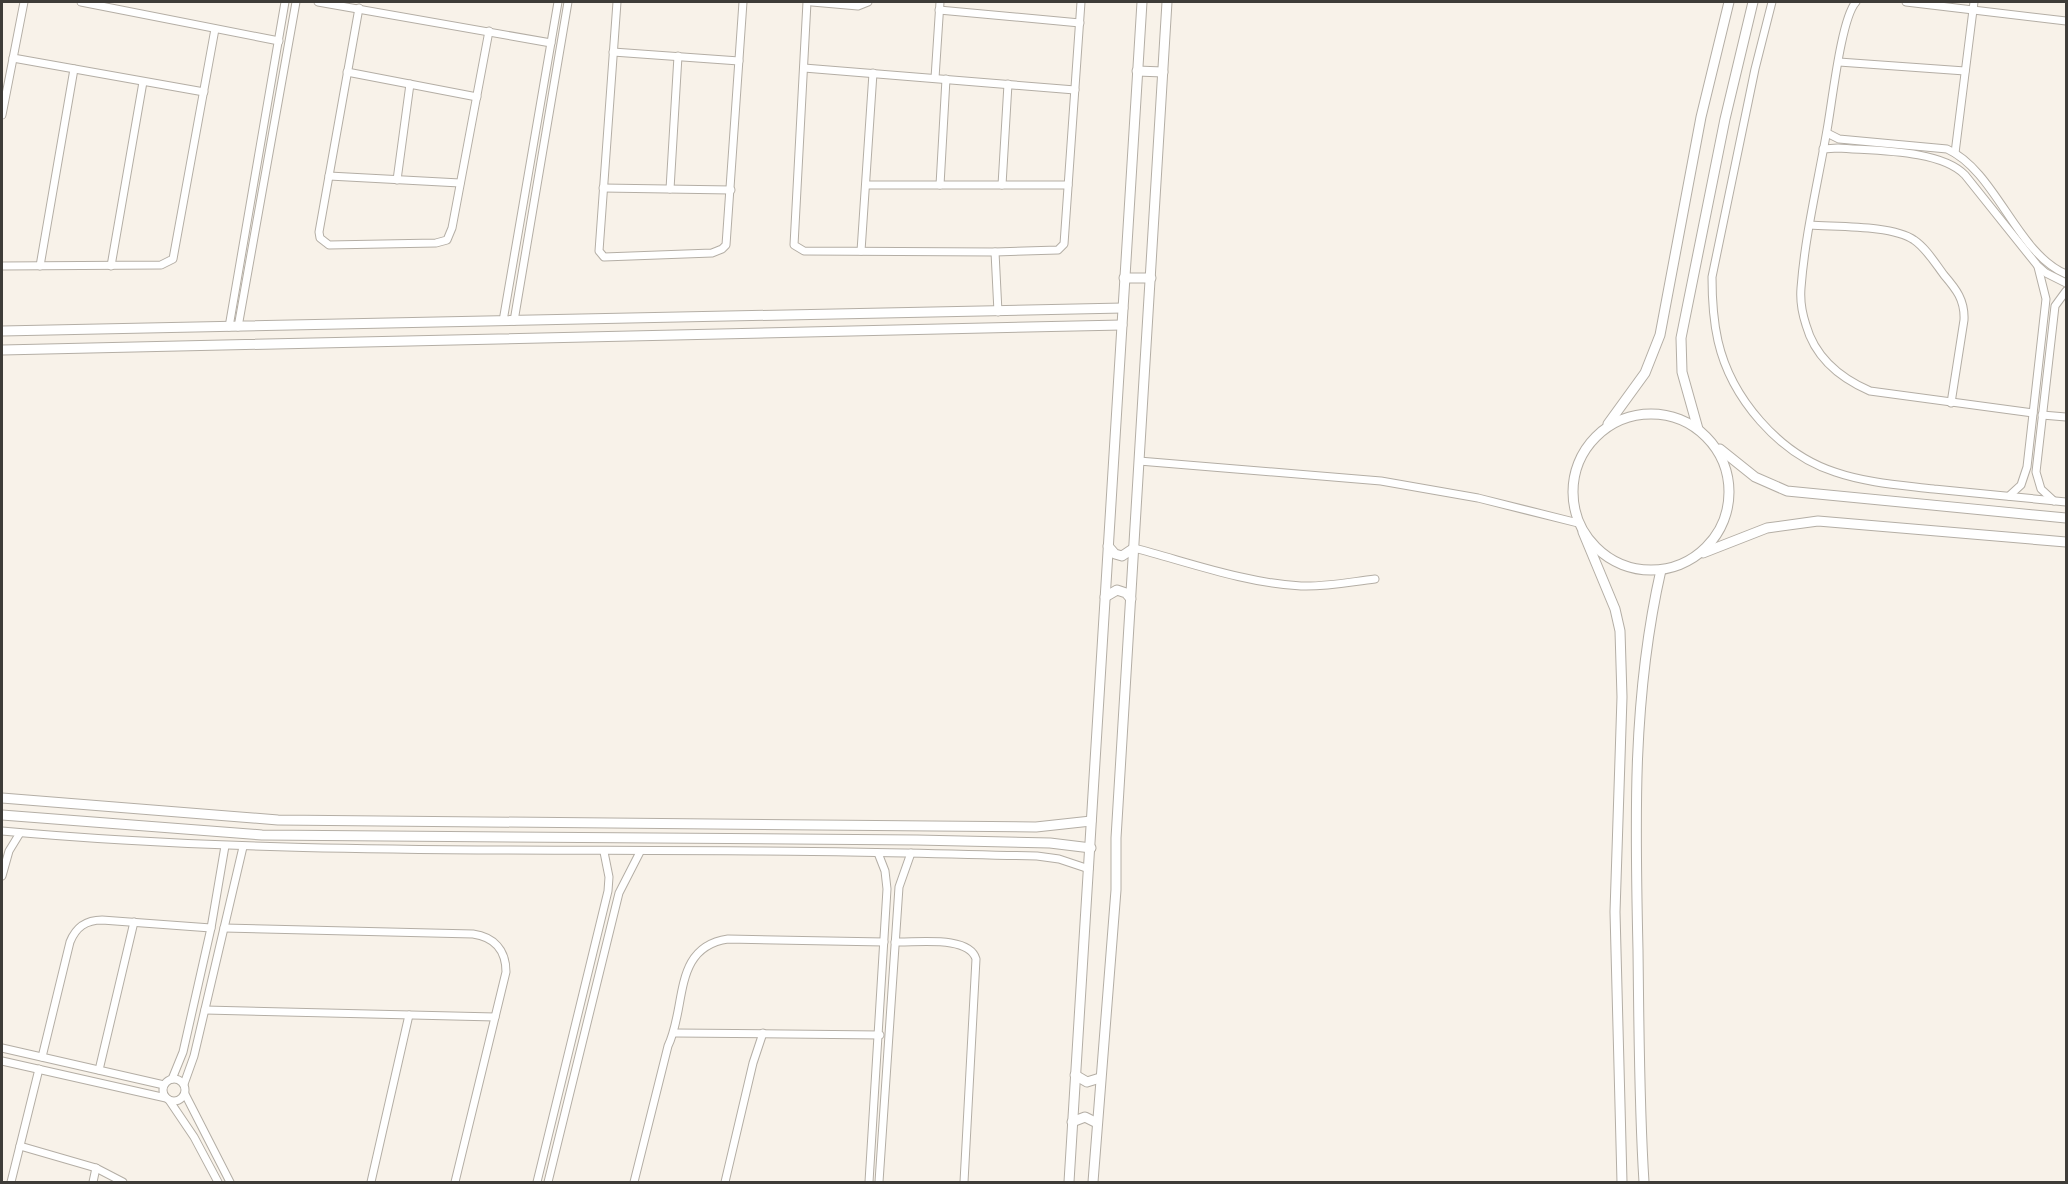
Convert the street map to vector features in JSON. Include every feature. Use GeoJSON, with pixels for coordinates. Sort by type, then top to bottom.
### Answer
{"type":"FeatureCollection","features":[{"type":"Feature","properties":{"kind":"street"},"geometry":{"type":"LineString","coordinates":[[2,115],[24,2]]}},
{"type":"Feature","properties":{"kind":"street"},"geometry":{"type":"LineString","coordinates":[[81,2],[279,40]]}},
{"type":"Feature","properties":{"kind":"street"},"geometry":{"type":"LineString","coordinates":[[233,327],[285,2]]}},
{"type":"Feature","properties":{"kind":"street"},"geometry":{"type":"LineString","coordinates":[[233,327],[296,2]]}},
{"type":"Feature","properties":{"kind":"street"},"geometry":{"type":"LineString","coordinates":[[318,2],[551,43]]}},
{"type":"Feature","properties":{"kind":"street"},"geometry":{"type":"LineString","coordinates":[[503,321],[558,2]]}},
{"type":"Feature","properties":{"kind":"street"},"geometry":{"type":"LineString","coordinates":[[514,321],[568,2]]}},
{"type":"Feature","properties":{"kind":"street"},"geometry":{"type":"LineString","coordinates":[[617,2],[599,252],[604,256],[717,252],[722,249],[728,239],[743,2]]}},
{"type":"Feature","properties":{"kind":"street"},"geometry":{"type":"LineString","coordinates":[[807,2],[793,241],[796,248],[804,250],[995,252],[1058,250],[1063,247],[1081,2]]}},
{"type":"Feature","properties":{"kind":"street"},"geometry":{"type":"LineString","coordinates":[[812,2],[858,6],[868,2]]}},
{"type":"Feature","properties":{"kind":"street"},"geometry":{"type":"LineString","coordinates":[[1069,1182],[1142,2]]}},
{"type":"Feature","properties":{"kind":"street"},"geometry":{"type":"LineString","coordinates":[[1093,1182],[1116,890],[1116,838],[1167,2]]}},
{"type":"Feature","properties":{"kind":"street"},"geometry":{"type":"LineString","coordinates":[[1622,1182],[1615,912],[1622,697],[1620,631],[1615,609],[1580,527],[1572,493],[1575,472],[1582,453],[1645,373],[1660,335],[1701,117],[1729,2]]}},
{"type":"Feature","properties":{"kind":"street"},"geometry":{"type":"LineString","coordinates":[[1698,429],[1684,380],[1681,355],[1687,304],[1725,119],[1753,2]]}},
{"type":"Feature","properties":{"kind":"street"},"geometry":{"type":"LineString","coordinates":[[1772,2],[1755,69],[1712,277],[1712,312],[1718,343],[1735,383],[1752,410],[1781,442],[1834,472],[1875,482],[2067,502]]}},
{"type":"Feature","properties":{"kind":"street"},"geometry":{"type":"LineString","coordinates":[[1856,2],[1851,10],[1839,62],[1810,225],[1801,288],[1802,310],[1807,328],[1821,356],[1847,380],[1870,391],[2033,413]]}},
{"type":"Feature","properties":{"kind":"street"},"geometry":{"type":"LineString","coordinates":[[1905,2],[2067,21]]}},
{"type":"Feature","properties":{"kind":"street"},"geometry":{"type":"LineString","coordinates":[[1954,153],[1974,2]]}},
{"type":"Feature","properties":{"kind":"street"},"geometry":{"type":"LineString","coordinates":[[935,78],[940,6],[1080,23]]}},
{"type":"Feature","properties":{"kind":"street"},"geometry":{"type":"LineString","coordinates":[[359,8],[319,232],[320,238],[329,245],[442,243],[450,235],[489,32]]}},
{"type":"Feature","properties":{"kind":"street"},"geometry":{"type":"LineString","coordinates":[[2,266],[165,265],[173,259],[215,29]]}},
{"type":"Feature","properties":{"kind":"street"},"geometry":{"type":"LineString","coordinates":[[613,52],[739,61]]}},
{"type":"Feature","properties":{"kind":"street"},"geometry":{"type":"LineString","coordinates":[[670,189],[678,56]]}},
{"type":"Feature","properties":{"kind":"street"},"geometry":{"type":"LineString","coordinates":[[13,58],[204,92]]}},
{"type":"Feature","properties":{"kind":"street"},"geometry":{"type":"LineString","coordinates":[[1839,62],[1965,71]]}},
{"type":"Feature","properties":{"kind":"street"},"geometry":{"type":"LineString","coordinates":[[804,68],[1075,90]]}},
{"type":"Feature","properties":{"kind":"street"},"geometry":{"type":"LineString","coordinates":[[40,266],[74,69]]}},
{"type":"Feature","properties":{"kind":"street"},"geometry":{"type":"LineString","coordinates":[[1137,71],[1163,72]]}},
{"type":"Feature","properties":{"kind":"street"},"geometry":{"type":"LineString","coordinates":[[347,72],[477,97]]}},
{"type":"Feature","properties":{"kind":"street"},"geometry":{"type":"LineString","coordinates":[[861,251],[873,73]]}},
{"type":"Feature","properties":{"kind":"street"},"geometry":{"type":"LineString","coordinates":[[940,185],[946,79]]}},
{"type":"Feature","properties":{"kind":"street"},"geometry":{"type":"LineString","coordinates":[[111,266],[143,82]]}},
{"type":"Feature","properties":{"kind":"street"},"geometry":{"type":"LineString","coordinates":[[397,180],[410,84]]}},
{"type":"Feature","properties":{"kind":"street"},"geometry":{"type":"LineString","coordinates":[[1002,185],[1008,84]]}},
{"type":"Feature","properties":{"kind":"street"},"geometry":{"type":"LineString","coordinates":[[1827,133],[1839,139],[1947,149],[1954,153],[1971,167],[2043,259],[2067,274]]}},
{"type":"Feature","properties":{"kind":"street"},"geometry":{"type":"LineString","coordinates":[[1823,149],[1838,148],[1934,158],[1951,164],[1965,175],[2037,265],[2046,273],[2067,283]]}},
{"type":"Feature","properties":{"kind":"street"},"geometry":{"type":"LineString","coordinates":[[329,176],[460,183]]}},
{"type":"Feature","properties":{"kind":"street"},"geometry":{"type":"LineString","coordinates":[[866,185],[1068,185]]}},
{"type":"Feature","properties":{"kind":"street"},"geometry":{"type":"LineString","coordinates":[[603,188],[731,190]]}},
{"type":"Feature","properties":{"kind":"street"},"geometry":{"type":"LineString","coordinates":[[1810,225],[1901,233],[1915,240],[1930,256],[1959,294],[1964,306],[1952,403]]}},
{"type":"Feature","properties":{"kind":"street"},"geometry":{"type":"LineString","coordinates":[[995,252],[998,312]]}},
{"type":"Feature","properties":{"kind":"street"},"geometry":{"type":"LineString","coordinates":[[2009,496],[2021,485],[2026,475],[2046,299],[2037,265]]}},
{"type":"Feature","properties":{"kind":"street"},"geometry":{"type":"LineString","coordinates":[[1124,278],[1151,278]]}},
{"type":"Feature","properties":{"kind":"street"},"geometry":{"type":"LineString","coordinates":[[2054,501],[2041,489],[2037,478],[2055,306],[2067,291]]}},
{"type":"Feature","properties":{"kind":"street"},"geometry":{"type":"LineString","coordinates":[[1666,300],[1687,304]]}},
{"type":"Feature","properties":{"kind":"street"},"geometry":{"type":"LineString","coordinates":[[2,331],[1123,308]]}},
{"type":"Feature","properties":{"kind":"street"},"geometry":{"type":"LineString","coordinates":[[666,318],[666,337]]}},
{"type":"Feature","properties":{"kind":"street"},"geometry":{"type":"LineString","coordinates":[[313,325],[314,345]]}},
{"type":"Feature","properties":{"kind":"street"},"geometry":{"type":"LineString","coordinates":[[2,350],[314,345],[1122,325]]}},
{"type":"Feature","properties":{"kind":"street"},"geometry":{"type":"LineString","coordinates":[[16,331],[16,350]]}},
{"type":"Feature","properties":{"kind":"street"},"geometry":{"type":"LineString","coordinates":[[1602,430],[1620,420],[1650,413],[1670,416],[1698,429],[1755,477],[1787,491],[2067,518]]}},
{"type":"Feature","properties":{"kind":"street"},"geometry":{"type":"LineString","coordinates":[[2042,415],[2067,417]]}},
{"type":"Feature","properties":{"kind":"street"},"geometry":{"type":"LineString","coordinates":[[1690,559],[1707,546],[1719,530],[1728,501],[1726,470],[1712,443]]}},
{"type":"Feature","properties":{"kind":"street"},"geometry":{"type":"LineString","coordinates":[[1139,461],[1382,482],[1478,498],[1580,527],[1596,548],[1612,560],[1631,568],[1661,570],[1767,528],[1818,521],[2067,542]]}},
{"type":"Feature","properties":{"kind":"street"},"geometry":{"type":"LineString","coordinates":[[1108,546],[1115,555],[1122,556],[1134,548],[1280,584],[1318,586],[1375,579]]}},
{"type":"Feature","properties":{"kind":"street"},"geometry":{"type":"LineString","coordinates":[[1644,1182],[1640,1124],[1635,806],[1641,676],[1661,570]]}},
{"type":"Feature","properties":{"kind":"street"},"geometry":{"type":"LineString","coordinates":[[1105,597],[1117,590],[1126,593],[1131,599]]}},
{"type":"Feature","properties":{"kind":"street"},"geometry":{"type":"LineString","coordinates":[[2,798],[278,820],[1036,827],[1091,821]]}},
{"type":"Feature","properties":{"kind":"street"},"geometry":{"type":"LineString","coordinates":[[40,818],[42,802]]}},
{"type":"Feature","properties":{"kind":"street"},"geometry":{"type":"LineString","coordinates":[[2,815],[262,835],[929,840],[1050,843],[1091,848]]}},
{"type":"Feature","properties":{"kind":"street"},"geometry":{"type":"LineString","coordinates":[[653,822],[653,838]]}},
{"type":"Feature","properties":{"kind":"street"},"geometry":{"type":"LineString","coordinates":[[2,831],[243,847],[1037,856],[1070,861],[1089,869]]}},
{"type":"Feature","properties":{"kind":"street"},"geometry":{"type":"LineString","coordinates":[[2,876],[9,851],[20,832]]}},
{"type":"Feature","properties":{"kind":"street"},"geometry":{"type":"LineString","coordinates":[[218,1182],[194,1137],[163,1092],[164,1085],[172,1079],[183,1052],[211,928],[225,846]]}},
{"type":"Feature","properties":{"kind":"street"},"geometry":{"type":"LineString","coordinates":[[230,1182],[185,1094],[184,1084],[193,1063],[243,847]]}},
{"type":"Feature","properties":{"kind":"street"},"geometry":{"type":"LineString","coordinates":[[537,1182],[608,891],[609,877],[604,852]]}},
{"type":"Feature","properties":{"kind":"street"},"geometry":{"type":"LineString","coordinates":[[548,1182],[619,893],[627,872],[640,852]]}},
{"type":"Feature","properties":{"kind":"street"},"geometry":{"type":"LineString","coordinates":[[869,1182],[880,1035],[886,880],[878,853]]}},
{"type":"Feature","properties":{"kind":"street"},"geometry":{"type":"LineString","coordinates":[[879,1182],[900,878],[911,853]]}},
{"type":"Feature","properties":{"kind":"street"},"geometry":{"type":"LineString","coordinates":[[42,1057],[74,934],[79,927],[93,920],[211,928]]}},
{"type":"Feature","properties":{"kind":"street"},"geometry":{"type":"LineString","coordinates":[[99,1070],[134,922]]}},
{"type":"Feature","properties":{"kind":"street"},"geometry":{"type":"LineString","coordinates":[[224,928],[481,935],[495,942],[506,964],[455,1182]]}},
{"type":"Feature","properties":{"kind":"street"},"geometry":{"type":"LineString","coordinates":[[634,1182],[668,1046],[675,1033],[687,970],[698,951],[707,945],[728,939],[884,942]]}},
{"type":"Feature","properties":{"kind":"street"},"geometry":{"type":"LineString","coordinates":[[895,942],[961,944],[971,949],[976,959],[964,1182]]}},
{"type":"Feature","properties":{"kind":"street"},"geometry":{"type":"LineString","coordinates":[[205,1010],[495,1017]]}},
{"type":"Feature","properties":{"kind":"street"},"geometry":{"type":"LineString","coordinates":[[371,1182],[409,1015]]}},
{"type":"Feature","properties":{"kind":"street"},"geometry":{"type":"LineString","coordinates":[[675,1033],[880,1035]]}},
{"type":"Feature","properties":{"kind":"street"},"geometry":{"type":"LineString","coordinates":[[725,1182],[753,1063],[763,1034]]}},
{"type":"Feature","properties":{"kind":"street"},"geometry":{"type":"LineString","coordinates":[[2,1047],[164,1085]]}},
{"type":"Feature","properties":{"kind":"street"},"geometry":{"type":"LineString","coordinates":[[2,1061],[178,1101],[185,1094]]}},
{"type":"Feature","properties":{"kind":"street"},"geometry":{"type":"LineString","coordinates":[[10,1182],[39,1069]]}},
{"type":"Feature","properties":{"kind":"street"},"geometry":{"type":"LineString","coordinates":[[1075,1075],[1087,1082],[1100,1078]]}},
{"type":"Feature","properties":{"kind":"street"},"geometry":{"type":"LineString","coordinates":[[172,1079],[184,1084]]}},
{"type":"Feature","properties":{"kind":"street"},"geometry":{"type":"LineString","coordinates":[[1072,1122],[1085,1117],[1097,1123]]}},
{"type":"Feature","properties":{"kind":"street"},"geometry":{"type":"LineString","coordinates":[[20,1146],[96,1168],[123,1182]]}},
{"type":"Feature","properties":{"kind":"street"},"geometry":{"type":"LineString","coordinates":[[93,1182],[96,1168]]}}]}
